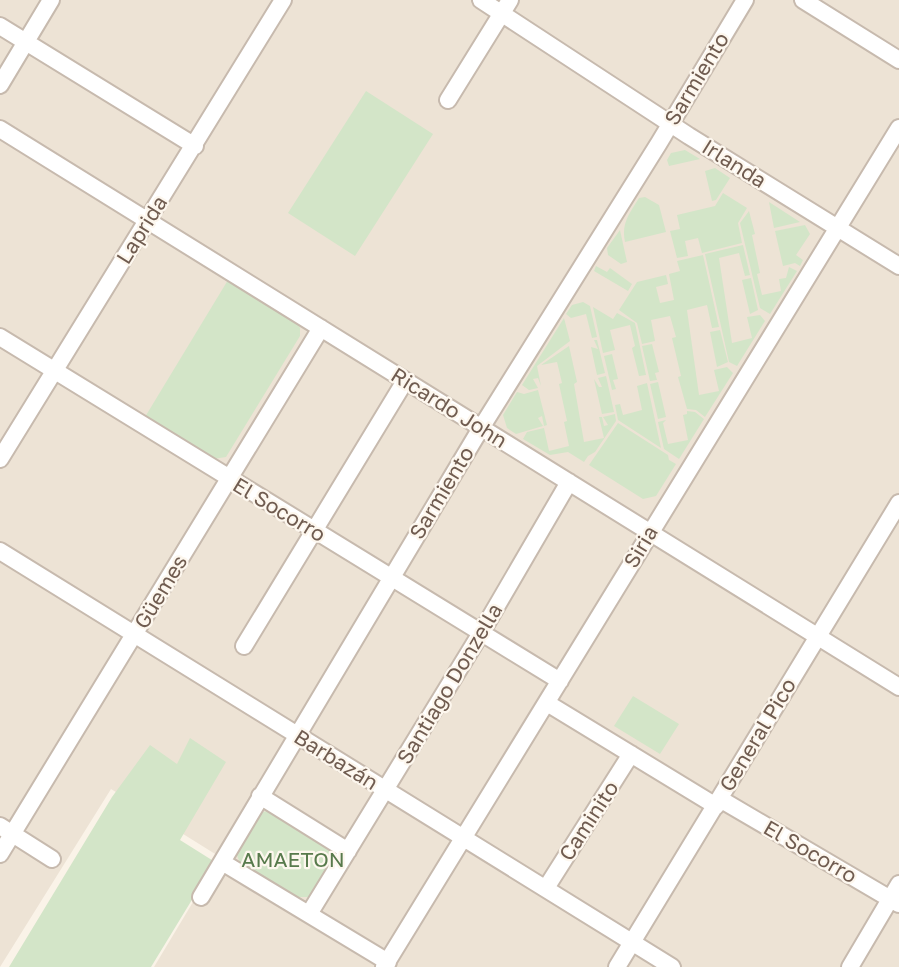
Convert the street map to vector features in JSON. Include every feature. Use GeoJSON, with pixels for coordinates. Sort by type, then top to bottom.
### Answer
{"type":"FeatureCollection","features":[{"type":"Feature","properties":{"kind":"street"},"geometry":{"type":"LineString","coordinates":[[0,85],[51,0]]}},
{"type":"Feature","properties":{"kind":"street","name":"Laprida"},"geometry":{"type":"LineString","coordinates":[[0,459],[283,0]]}},
{"type":"Feature","properties":{"kind":"street","name":"Irlanda"},"geometry":{"type":"LineString","coordinates":[[481,0],[506,7],[670,124],[899,266]]}},
{"type":"Feature","properties":{"kind":"street","name":"Sarmiento"},"geometry":{"type":"LineString","coordinates":[[201,897],[481,428],[745,0]]}},
{"type":"Feature","properties":{"kind":"street"},"geometry":{"type":"LineString","coordinates":[[803,0],[899,60]]}},
{"type":"Feature","properties":{"kind":"street"},"geometry":{"type":"LineString","coordinates":[[448,100],[506,7]]}},
{"type":"Feature","properties":{"kind":"street"},"geometry":{"type":"LineString","coordinates":[[0,26],[195,146]]}},
{"type":"Feature","properties":{"kind":"street","name":"Siria"},"geometry":{"type":"LineString","coordinates":[[386,964],[899,128]]}},
{"type":"Feature","properties":{"kind":"street","name":"Ricardo John"},"geometry":{"type":"LineString","coordinates":[[0,129],[899,687]]}},
{"type":"Feature","properties":{"kind":"street","name":"Güemes"},"geometry":{"type":"LineString","coordinates":[[0,854],[6,830],[136,635],[321,328]]}},
{"type":"Feature","properties":{"kind":"street","name":"El Socorro"},"geometry":{"type":"LineString","coordinates":[[0,337],[560,681]]}},
{"type":"Feature","properties":{"kind":"street"},"geometry":{"type":"LineString","coordinates":[[244,646],[405,381]]}},
{"type":"Feature","properties":{"kind":"street","name":"Santiago Donzella"},"geometry":{"type":"LineString","coordinates":[[309,914],[481,633],[569,482]]}},
{"type":"Feature","properties":{"kind":"street","name":"General Pico"},"geometry":{"type":"LineString","coordinates":[[617,967],[899,503]]}},
{"type":"Feature","properties":{"kind":"street","name":"Barbazán"},"geometry":{"type":"LineString","coordinates":[[0,551],[672,967]]}},
{"type":"Feature","properties":{"kind":"street","name":"El Socorro"},"geometry":{"type":"LineString","coordinates":[[547,703],[632,754],[895,902]]}},
{"type":"Feature","properties":{"kind":"street","name":"Caminito"},"geometry":{"type":"LineString","coordinates":[[546,888],[632,754]]}},
{"type":"Feature","properties":{"kind":"street"},"geometry":{"type":"LineString","coordinates":[[260,796],[348,851]]}},
{"type":"Feature","properties":{"kind":"street"},"geometry":{"type":"LineString","coordinates":[[6,830],[52,859]]}},
{"type":"Feature","properties":{"kind":"street"},"geometry":{"type":"LineString","coordinates":[[222,861],[386,964]]}},
{"type":"Feature","properties":{"kind":"street"},"geometry":{"type":"LineString","coordinates":[[850,967],[895,902],[899,884]]}},
{"type":"Feature","properties":{"kind":"shaded area"},"geometry":{"type":"Polygon","coordinates":[[[0,0],[899,0],[899,967],[154,967],[220,857],[111,789],[0,967],[0,0]]]}},
{"type":"Feature","properties":{"kind":"green space"},"geometry":{"type":"Polygon","coordinates":[[[366,91],[433,134],[355,256],[288,213],[366,91]]]}},
{"type":"Feature","properties":{"kind":"green space"},"geometry":{"type":"Polygon","coordinates":[[[685,150],[700,159],[669,166],[667,160],[671,153],[685,150]]]}},
{"type":"Feature","properties":{"kind":"green space"},"geometry":{"type":"Polygon","coordinates":[[[715,168],[730,178],[716,200],[712,201],[705,171],[715,168]]]}},
{"type":"Feature","properties":{"kind":"green space"},"geometry":{"type":"Polygon","coordinates":[[[723,193],[747,208],[738,223],[742,243],[702,253],[698,238],[685,241],[688,256],[677,258],[670,231],[680,229],[677,215],[715,206],[723,193]]]}},
{"type":"Feature","properties":{"kind":"green space"},"geometry":{"type":"Polygon","coordinates":[[[645,197],[659,205],[666,232],[625,242],[624,230],[627,219],[639,198],[645,197]]]}},
{"type":"Feature","properties":{"kind":"green space"},"geometry":{"type":"Polygon","coordinates":[[[769,202],[800,222],[774,228],[769,202]]]}},
{"type":"Feature","properties":{"kind":"green space"},"geometry":{"type":"Polygon","coordinates":[[[749,211],[755,234],[752,235],[762,295],[781,291],[779,279],[786,278],[789,267],[797,271],[770,314],[760,308],[740,223],[749,211]]]}},
{"type":"Feature","properties":{"kind":"green space"},"geometry":{"type":"Polygon","coordinates":[[[805,225],[810,234],[796,255],[803,260],[800,266],[795,263],[783,266],[775,231],[805,225]]]}},
{"type":"Feature","properties":{"kind":"green space"},"geometry":{"type":"Polygon","coordinates":[[[620,230],[627,262],[621,264],[608,255],[607,248],[620,230]]]}},
{"type":"Feature","properties":{"kind":"green space"},"geometry":{"type":"Polygon","coordinates":[[[743,245],[750,275],[745,276],[739,253],[719,258],[732,343],[752,338],[747,317],[760,315],[765,321],[737,366],[729,362],[705,254],[743,245]]]}},
{"type":"Feature","properties":{"kind":"green space"},"geometry":{"type":"Polygon","coordinates":[[[703,255],[719,327],[712,328],[707,305],[687,310],[699,395],[719,391],[714,370],[727,367],[733,373],[705,417],[696,410],[687,409],[678,377],[681,376],[672,338],[676,337],[670,316],[651,320],[655,341],[642,344],[637,323],[619,310],[637,282],[666,275],[668,284],[656,287],[660,303],[674,300],[669,274],[680,271],[677,261],[703,255]]]}},
{"type":"Feature","properties":{"kind":"green space"},"geometry":{"type":"Polygon","coordinates":[[[596,266],[607,272],[610,268],[632,284],[628,291],[594,271],[596,266]]]}},
{"type":"Feature","properties":{"kind":"green space"},"geometry":{"type":"Polygon","coordinates":[[[751,278],[758,310],[750,314],[742,280],[751,278]]]}},
{"type":"Feature","properties":{"kind":"green space"},"geometry":{"type":"Polygon","coordinates":[[[228,280],[296,320],[300,328],[300,336],[226,457],[213,459],[145,417],[228,280]]]}},
{"type":"Feature","properties":{"kind":"green space"},"geometry":{"type":"Polygon","coordinates":[[[583,302],[590,306],[597,337],[592,338],[586,314],[571,318],[566,314],[572,305],[583,302]]]}},
{"type":"Feature","properties":{"kind":"green space"},"geometry":{"type":"Polygon","coordinates":[[[593,307],[613,319],[617,313],[635,323],[646,375],[639,376],[632,348],[635,346],[630,325],[610,330],[615,350],[603,353],[593,307]]]}},
{"type":"Feature","properties":{"kind":"green space"},"geometry":{"type":"Polygon","coordinates":[[[564,318],[570,341],[537,366],[541,386],[538,378],[533,379],[538,388],[529,390],[522,385],[564,318]]]}},
{"type":"Feature","properties":{"kind":"green space"},"geometry":{"type":"Polygon","coordinates":[[[720,330],[728,362],[717,367],[710,332],[720,330]]]}},
{"type":"Feature","properties":{"kind":"green space"},"geometry":{"type":"Polygon","coordinates":[[[594,340],[597,340],[605,373],[597,375],[591,347],[598,349],[594,340]]]}},
{"type":"Feature","properties":{"kind":"green space"},"geometry":{"type":"Polygon","coordinates":[[[652,344],[659,372],[655,373],[657,380],[650,381],[642,346],[652,344]]]}},
{"type":"Feature","properties":{"kind":"green space"},"geometry":{"type":"Polygon","coordinates":[[[569,346],[577,382],[574,384],[584,442],[604,438],[599,417],[602,417],[604,426],[608,425],[603,417],[615,414],[616,421],[595,452],[584,462],[568,452],[550,455],[523,439],[527,432],[544,428],[549,451],[569,446],[564,422],[567,421],[559,384],[562,383],[557,362],[541,365],[569,346]]]}},
{"type":"Feature","properties":{"kind":"green space"},"geometry":{"type":"Polygon","coordinates":[[[612,354],[618,379],[613,380],[616,389],[612,390],[604,356],[612,354]]]}},
{"type":"Feature","properties":{"kind":"green space"},"geometry":{"type":"Polygon","coordinates":[[[606,376],[614,412],[602,414],[594,379],[599,387],[602,387],[598,378],[606,376]]]}},
{"type":"Feature","properties":{"kind":"green space"},"geometry":{"type":"Polygon","coordinates":[[[658,382],[666,417],[658,419],[650,384],[658,382]]]}},
{"type":"Feature","properties":{"kind":"green space"},"geometry":{"type":"Polygon","coordinates":[[[647,383],[661,448],[618,420],[615,405],[620,404],[623,415],[642,410],[637,386],[647,383]]]}},
{"type":"Feature","properties":{"kind":"green space"},"geometry":{"type":"Polygon","coordinates":[[[538,390],[547,425],[544,426],[542,416],[538,418],[543,426],[516,434],[507,428],[503,415],[517,392],[524,394],[538,390]]]}},
{"type":"Feature","properties":{"kind":"green space"},"geometry":{"type":"Polygon","coordinates":[[[687,411],[695,412],[704,419],[679,459],[664,449],[658,422],[666,420],[663,423],[668,444],[688,440],[683,415],[687,414],[687,411]]]}},
{"type":"Feature","properties":{"kind":"green space"},"geometry":{"type":"Polygon","coordinates":[[[618,423],[668,455],[669,460],[676,464],[656,496],[643,499],[589,465],[618,423]]]}},
{"type":"Feature","properties":{"kind":"green space"},"geometry":{"type":"Polygon","coordinates":[[[633,696],[679,724],[660,754],[614,726],[633,696]]]}},
{"type":"Feature","properties":{"kind":"green space"},"geometry":{"type":"Polygon","coordinates":[[[190,738],[226,762],[180,840],[215,862],[151,967],[9,967],[112,797],[150,745],[177,764],[190,738]]]}},
{"type":"Feature","properties":{"kind":"green space","name":"AMAETON"},"geometry":{"type":"Polygon","coordinates":[[[267,811],[330,849],[332,861],[308,897],[296,897],[240,863],[236,853],[260,813],[267,811]]]}}]}
